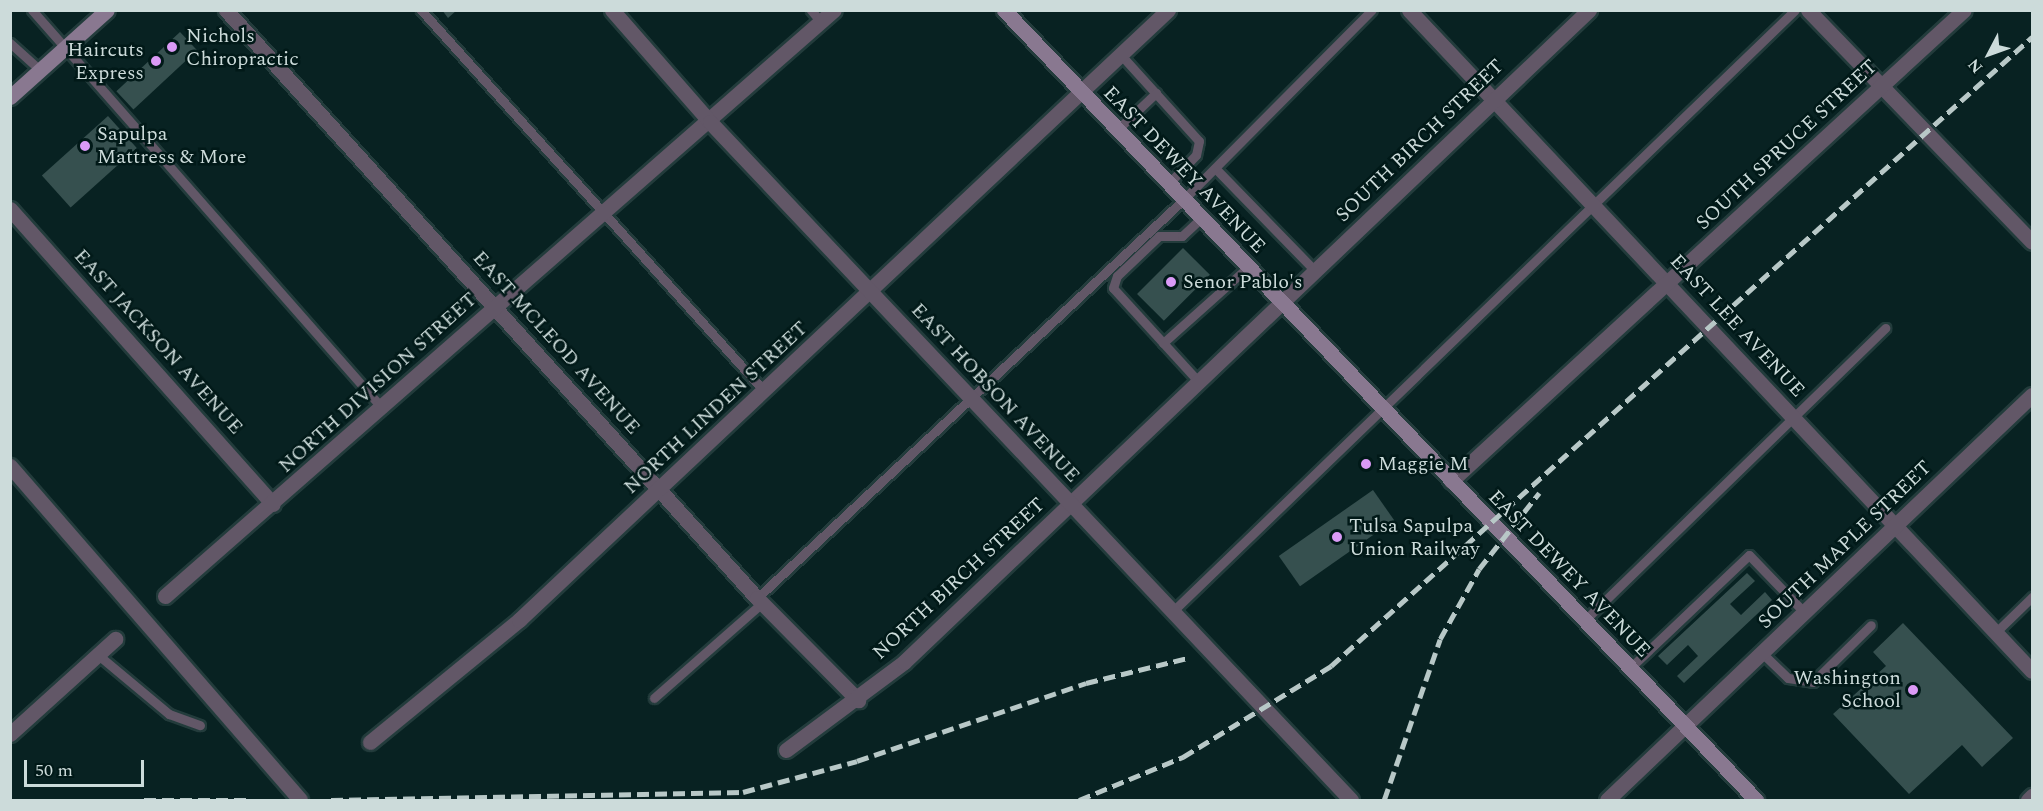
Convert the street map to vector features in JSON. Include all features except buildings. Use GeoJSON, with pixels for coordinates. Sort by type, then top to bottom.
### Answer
{"type":"FeatureCollection","features":[{"type":"Feature","properties":{"kind":"main road"},"geometry":{"type":"LineString","coordinates":[[10,97],[107,10]]}},
{"type":"Feature","properties":{"kind":"main road","name":"EAST DEWEY AVENUE"},"geometry":{"type":"LineString","coordinates":[[1004,10],[1756,801]]}},
{"type":"Feature","properties":{"kind":"street","name":"EAST HOBSON AVENUE"},"geometry":{"type":"LineString","coordinates":[[612,10],[710,122],[873,291],[1070,504],[1351,801]]}},
{"type":"Feature","properties":{"kind":"street","name":"NORTH DIVISION STREET"},"geometry":{"type":"LineString","coordinates":[[165,596],[383,409],[495,308],[710,122],[816,16],[834,10]]}},
{"type":"Feature","properties":{"kind":"street","name":"NORTH LINDEN STREET"},"geometry":{"type":"LineString","coordinates":[[370,742],[519,620],[873,291],[1168,10]]}},
{"type":"Feature","properties":{"kind":"street","name":"EAST LEE AVENUE"},"geometry":{"type":"LineString","coordinates":[[1409,10],[1669,283],[1894,527],[2032,671]]}},
{"type":"Feature","properties":{"kind":"street","name":"SOUTH BIRCH STREET"},"geometry":{"type":"LineString","coordinates":[[1282,304],[1492,99],[1588,10]]}},
{"type":"Feature","properties":{"kind":"street"},"geometry":{"type":"LineString","coordinates":[[1808,10],[1884,85],[2032,242]]}},
{"type":"Feature","properties":{"kind":"street","name":"SOUTH SPRUCE STREET"},"geometry":{"type":"LineString","coordinates":[[1451,481],[1964,10]]}},
{"type":"Feature","properties":{"kind":"street","name":"EAST MCLEOD AVENUE"},"geometry":{"type":"LineString","coordinates":[[232,13],[760,600],[858,700]]}},
{"type":"Feature","properties":{"kind":"street","name":"EAST JACKSON AVENUE"},"geometry":{"type":"LineString","coordinates":[[10,209],[273,504]]}},
{"type":"Feature","properties":{"kind":"street","name":"NORTH BIRCH STREET"},"geometry":{"type":"LineString","coordinates":[[786,750],[858,700],[1282,304]]}},
{"type":"Feature","properties":{"kind":"street","name":"SOUTH MAPLE STREET"},"geometry":{"type":"LineString","coordinates":[[1607,801],[2032,395]]}},
{"type":"Feature","properties":{"kind":"street"},"geometry":{"type":"LineString","coordinates":[[10,466],[300,801]]}},
{"type":"Feature","properties":{"kind":"street"},"geometry":{"type":"LineString","coordinates":[[10,734],[115,639]]}},
{"type":"Feature","properties":{"kind":"street"},"geometry":{"type":"LineString","coordinates":[[2028,801],[2032,796]]}},
{"type":"Feature","properties":{"kind":"lane"},"geometry":{"type":"LineString","coordinates":[[32,10],[383,409]]}},
{"type":"Feature","properties":{"kind":"lane"},"geometry":{"type":"LineString","coordinates":[[421,10],[602,215],[764,392]]}},
{"type":"Feature","properties":{"kind":"lane"},"geometry":{"type":"LineString","coordinates":[[654,698],[1183,200],[1372,10]]}},
{"type":"Feature","properties":{"kind":"lane"},"geometry":{"type":"LineString","coordinates":[[1172,612],[1795,10]]}},
{"type":"Feature","properties":{"kind":"lane"},"geometry":{"type":"LineString","coordinates":[[10,43],[40,70]]}},
{"type":"Feature","properties":{"kind":"lane"},"geometry":{"type":"LineString","coordinates":[[1121,55],[1199,141],[1196,155],[1168,184]]}},
{"type":"Feature","properties":{"kind":"lane"},"geometry":{"type":"LineString","coordinates":[[1117,130],[1156,93]]}},
{"type":"Feature","properties":{"kind":"lane"},"geometry":{"type":"LineString","coordinates":[[1215,168],[1316,272]]}},
{"type":"Feature","properties":{"kind":"lane"},"geometry":{"type":"LineString","coordinates":[[1198,381],[1113,288],[1117,276],[1159,236],[1182,236],[1201,218]]}},
{"type":"Feature","properties":{"kind":"lane"},"geometry":{"type":"LineString","coordinates":[[1163,343],[1248,267]]}},
{"type":"Feature","properties":{"kind":"lane"},"geometry":{"type":"LineString","coordinates":[[1584,621],[1885,328]]}},
{"type":"Feature","properties":{"kind":"lane"},"geometry":{"type":"LineString","coordinates":[[1629,668],[1749,555],[1804,613]]}},
{"type":"Feature","properties":{"kind":"lane"},"geometry":{"type":"LineString","coordinates":[[1995,633],[2032,597]]}},
{"type":"Feature","properties":{"kind":"lane"},"geometry":{"type":"LineString","coordinates":[[1762,654],[1788,678],[1813,682],[1871,625]]}},
{"type":"Feature","properties":{"kind":"lane"},"geometry":{"type":"LineString","coordinates":[[98,654],[169,714],[200,725]]}},
{"type":"Feature","properties":{"kind":"railway"},"geometry":{"type":"LineString","coordinates":[[1079,800],[1183,757],[1331,666],[2032,37]]}},
{"type":"Feature","properties":{"kind":"railway"},"geometry":{"type":"LineString","coordinates":[[1384,800],[1440,639],[1479,569],[1539,493]]}},
{"type":"Feature","properties":{"kind":"railway"},"geometry":{"type":"LineString","coordinates":[[331,800],[743,792],[857,761],[1086,683],[1188,658]]}},
{"type":"Feature","properties":{"kind":"railway"},"geometry":{"type":"LineString","coordinates":[[144,800],[252,800]]}},
{"type":"Feature","properties":{"kind":"place","name":"Nichols Chiropractic"},"geometry":{"type":"Point","coordinates":[172,47]}},
{"type":"Feature","properties":{"kind":"place","name":"Haircuts Express"},"geometry":{"type":"Point","coordinates":[156,61]}},
{"type":"Feature","properties":{"kind":"place","name":"Sapulpa Mattress & More"},"geometry":{"type":"Point","coordinates":[85,146]}},
{"type":"Feature","properties":{"kind":"place","name":"Senor Pablo's"},"geometry":{"type":"Point","coordinates":[1171,282]}},
{"type":"Feature","properties":{"kind":"place","name":"Maggie M"},"geometry":{"type":"Point","coordinates":[1366,464]}},
{"type":"Feature","properties":{"kind":"place","name":"Tulsa Sapulpa Union Railway"},"geometry":{"type":"Point","coordinates":[1337,537]}},
{"type":"Feature","properties":{"kind":"place","name":"Washington School"},"geometry":{"type":"Point","coordinates":[1913,690]}}]}
